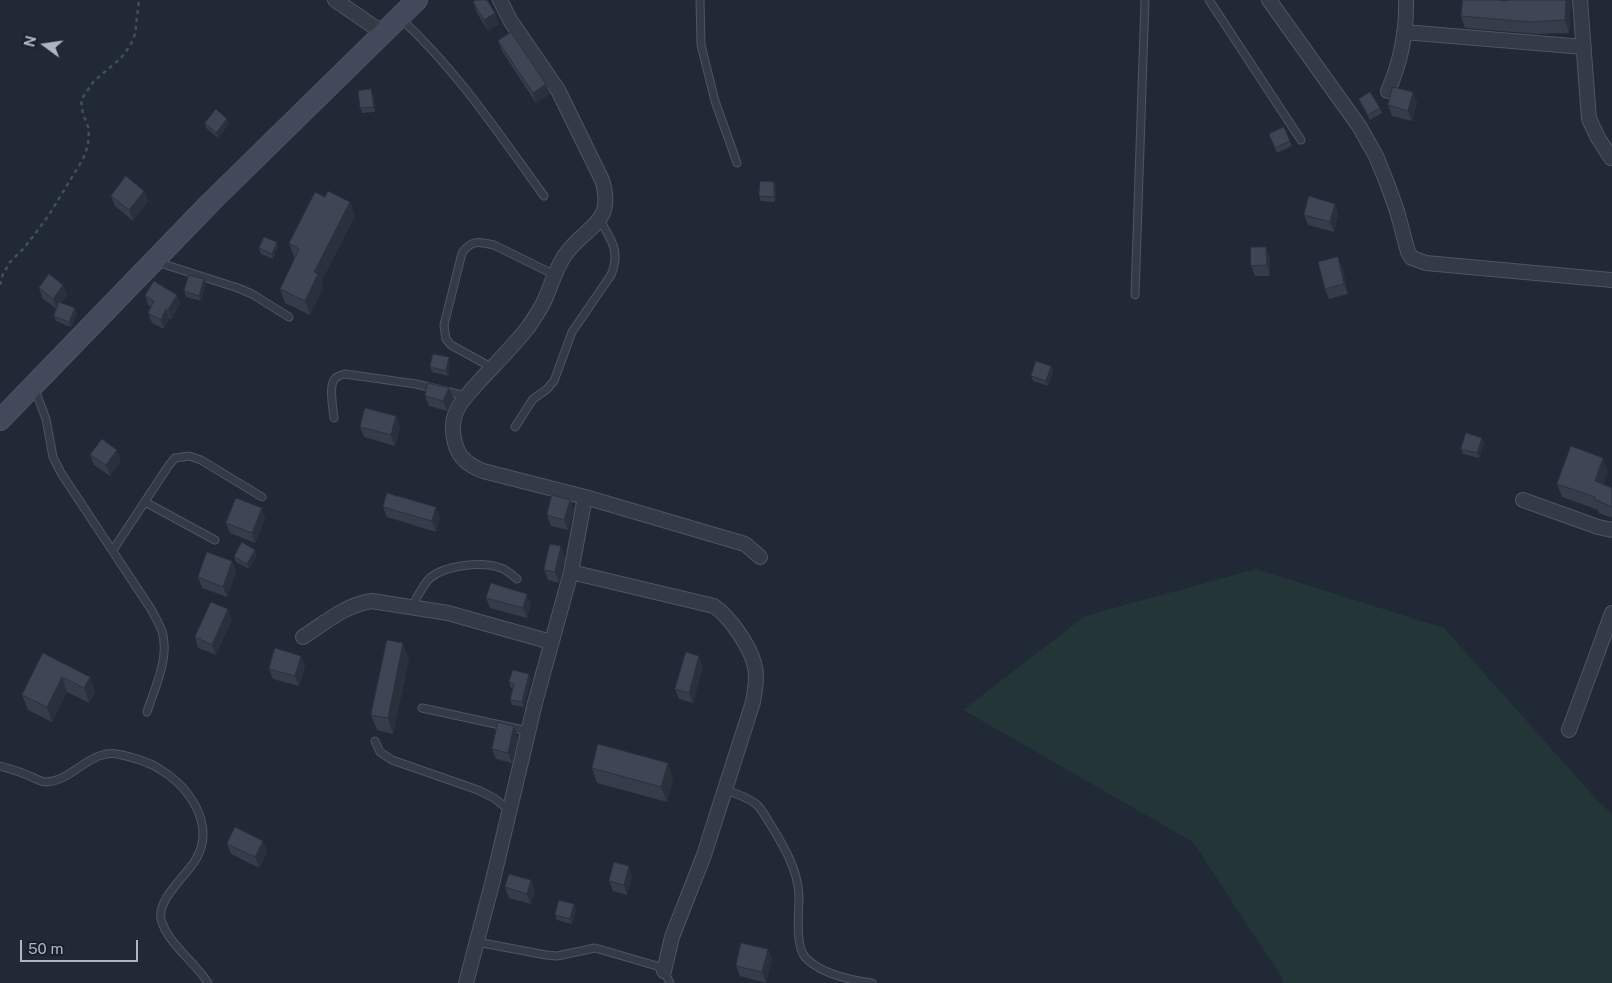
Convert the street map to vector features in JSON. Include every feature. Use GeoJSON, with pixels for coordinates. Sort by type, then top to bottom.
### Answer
{"type":"FeatureCollection","features":[{"type":"Feature","properties":{"kind":"main road"},"geometry":{"type":"LineString","coordinates":[[0,420],[211,202],[417,0]]}},
{"type":"Feature","properties":{"kind":"street"},"geometry":{"type":"LineString","coordinates":[[335,0],[383,33]]}},
{"type":"Feature","properties":{"kind":"street"},"geometry":{"type":"LineString","coordinates":[[500,0],[510,20],[558,90],[602,180],[606,203],[594,227],[566,253],[539,311],[517,341],[491,367],[466,396],[457,410],[452,433],[461,457],[469,466],[483,471],[585,497],[745,544],[760,557]]}},
{"type":"Feature","properties":{"kind":"street"},"geometry":{"type":"LineString","coordinates":[[1269,0],[1359,126],[1376,156],[1398,211],[1408,252],[1412,258],[1440,264],[1612,280]]}},
{"type":"Feature","properties":{"kind":"street"},"geometry":{"type":"LineString","coordinates":[[1388,91],[1400,61],[1406,0]]}},
{"type":"Feature","properties":{"kind":"street"},"geometry":{"type":"LineString","coordinates":[[1580,0],[1589,119],[1611,158]]}},
{"type":"Feature","properties":{"kind":"street"},"geometry":{"type":"LineString","coordinates":[[1404,32],[1584,47]]}},
{"type":"Feature","properties":{"kind":"street"},"geometry":{"type":"LineString","coordinates":[[466,983],[528,730],[571,572],[585,497]]}},
{"type":"Feature","properties":{"kind":"street"},"geometry":{"type":"LineString","coordinates":[[1523,500],[1598,527],[1612,530]]}},
{"type":"Feature","properties":{"kind":"street"},"geometry":{"type":"LineString","coordinates":[[571,572],[707,603],[720,610],[738,632],[755,664],[756,683],[753,702],[704,855],[672,937],[667,977]]}},
{"type":"Feature","properties":{"kind":"street"},"geometry":{"type":"LineString","coordinates":[[304,637],[346,608],[372,601],[448,613],[551,642]]}},
{"type":"Feature","properties":{"kind":"street"},"geometry":{"type":"LineString","coordinates":[[1569,730],[1612,612]]}},
{"type":"Feature","properties":{"kind":"lane"},"geometry":{"type":"LineString","coordinates":[[700,0],[701,45],[715,101],[737,163]]}},
{"type":"Feature","properties":{"kind":"lane"},"geometry":{"type":"LineString","coordinates":[[1136,296],[1146,0]]}},
{"type":"Feature","properties":{"kind":"lane"},"geometry":{"type":"LineString","coordinates":[[1209,0],[1301,140]]}},
{"type":"Feature","properties":{"kind":"lane"},"geometry":{"type":"LineString","coordinates":[[400,17],[425,40],[455,75],[544,196]]}},
{"type":"Feature","properties":{"kind":"lane"},"geometry":{"type":"LineString","coordinates":[[515,427],[533,399],[554,381],[572,332],[610,275],[614,265],[615,248],[599,219]]}},
{"type":"Feature","properties":{"kind":"lane"},"geometry":{"type":"LineString","coordinates":[[491,367],[451,345],[446,338],[444,325],[462,253],[468,245],[476,242],[494,245],[555,274]]}},
{"type":"Feature","properties":{"kind":"lane"},"geometry":{"type":"LineString","coordinates":[[154,261],[238,288],[252,294],[289,317]]}},
{"type":"Feature","properties":{"kind":"lane"},"geometry":{"type":"LineString","coordinates":[[334,418],[332,388],[334,380],[338,376],[345,374],[416,384],[466,396]]}},
{"type":"Feature","properties":{"kind":"lane"},"geometry":{"type":"LineString","coordinates":[[34,386],[46,419],[53,458],[72,492],[113,550],[151,609],[162,631],[164,644],[163,661],[147,712]]}},
{"type":"Feature","properties":{"kind":"lane"},"geometry":{"type":"LineString","coordinates":[[113,550],[175,458],[189,456],[201,460],[262,497]]}},
{"type":"Feature","properties":{"kind":"lane"},"geometry":{"type":"LineString","coordinates":[[145,502],[215,540]]}},
{"type":"Feature","properties":{"kind":"lane"},"geometry":{"type":"LineString","coordinates":[[412,607],[425,584],[437,572],[447,568],[492,566],[502,569],[516,579]]}},
{"type":"Feature","properties":{"kind":"lane"},"geometry":{"type":"LineString","coordinates":[[422,708],[528,730]]}},
{"type":"Feature","properties":{"kind":"lane"},"geometry":{"type":"LineString","coordinates":[[375,741],[380,752],[392,760],[478,790],[494,798],[509,810]]}},
{"type":"Feature","properties":{"kind":"lane"},"geometry":{"type":"LineString","coordinates":[[0,766],[46,782],[62,777],[98,756],[120,754],[159,768],[186,790],[195,804],[201,821],[202,846],[197,858],[164,902],[161,920],[181,951],[208,983]]}},
{"type":"Feature","properties":{"kind":"lane"},"geometry":{"type":"LineString","coordinates":[[724,790],[747,798],[759,807],[786,850],[799,893],[800,949],[805,956],[820,968],[845,981],[872,983]]}},
{"type":"Feature","properties":{"kind":"lane"},"geometry":{"type":"LineString","coordinates":[[477,942],[557,956],[595,948],[648,962],[657,966],[667,977]]}},
{"type":"Feature","properties":{"kind":"path"},"geometry":{"type":"LineString","coordinates":[[0,285],[3,274],[10,262],[49,215],[83,159],[88,145],[89,129],[83,114],[81,100],[94,81],[121,58],[130,46],[135,34],[139,0]]}},
{"type":"Feature","properties":{"kind":"shaded area"},"geometry":{"type":"Polygon","coordinates":[[[1256,569],[1444,628],[1595,798],[1612,814],[1612,983],[1283,983],[1282,978],[1193,842],[963,710],[1085,616],[1256,569]]]}},
{"type":"Feature","properties":{"kind":"building"},"geometry":{"type":"Polygon","coordinates":[[[487,0],[495,13],[484,20],[473,2],[487,0]]]}},
{"type":"Feature","properties":{"kind":"building"},"geometry":{"type":"Polygon","coordinates":[[[1463,0],[1566,0],[1565,20],[1531,22],[1461,16],[1463,0]]]}},
{"type":"Feature","properties":{"kind":"building"},"geometry":{"type":"Polygon","coordinates":[[[511,32],[546,84],[533,93],[498,41],[511,32]]]}},
{"type":"Feature","properties":{"kind":"building"},"geometry":{"type":"Polygon","coordinates":[[[1393,87],[1413,92],[1408,111],[1388,105],[1393,87]]]}},
{"type":"Feature","properties":{"kind":"building"},"geometry":{"type":"Polygon","coordinates":[[[371,89],[374,107],[360,108],[358,91],[371,89]]]}},
{"type":"Feature","properties":{"kind":"building"},"geometry":{"type":"Polygon","coordinates":[[[1370,92],[1380,108],[1368,115],[1359,99],[1370,92]]]}},
{"type":"Feature","properties":{"kind":"building"},"geometry":{"type":"Polygon","coordinates":[[[216,109],[227,119],[216,133],[205,123],[216,109]]]}},
{"type":"Feature","properties":{"kind":"building"},"geometry":{"type":"Polygon","coordinates":[[[1284,127],[1290,141],[1275,148],[1269,134],[1284,127]]]}},
{"type":"Feature","properties":{"kind":"building"},"geometry":{"type":"Polygon","coordinates":[[[126,176],[144,191],[129,210],[111,196],[126,176]]]}},
{"type":"Feature","properties":{"kind":"building"},"geometry":{"type":"Polygon","coordinates":[[[760,181],[774,182],[774,197],[759,196],[760,181]]]}},
{"type":"Feature","properties":{"kind":"building"},"geometry":{"type":"Polygon","coordinates":[[[328,191],[350,202],[314,272],[318,274],[305,301],[280,289],[299,249],[289,243],[315,192],[325,197],[328,191]]]}},
{"type":"Feature","properties":{"kind":"building"},"geometry":{"type":"Polygon","coordinates":[[[1309,196],[1335,204],[1330,222],[1304,215],[1309,196]]]}},
{"type":"Feature","properties":{"kind":"building"},"geometry":{"type":"Polygon","coordinates":[[[264,237],[277,242],[272,254],[259,248],[264,237]]]}},
{"type":"Feature","properties":{"kind":"building"},"geometry":{"type":"Polygon","coordinates":[[[1251,247],[1266,247],[1267,265],[1251,266],[1251,247]]]}},
{"type":"Feature","properties":{"kind":"building"},"geometry":{"type":"Polygon","coordinates":[[[1338,257],[1344,284],[1325,289],[1318,262],[1338,257]]]}},
{"type":"Feature","properties":{"kind":"building"},"geometry":{"type":"Polygon","coordinates":[[[49,274],[63,285],[53,299],[39,288],[49,274]]]}},
{"type":"Feature","properties":{"kind":"building"},"geometry":{"type":"Polygon","coordinates":[[[189,275],[204,279],[199,296],[184,291],[189,275]]]}},
{"type":"Feature","properties":{"kind":"building"},"geometry":{"type":"Polygon","coordinates":[[[154,281],[177,295],[168,310],[166,309],[161,320],[148,313],[154,301],[145,296],[154,281]]]}},
{"type":"Feature","properties":{"kind":"building"},"geometry":{"type":"Polygon","coordinates":[[[59,302],[75,308],[69,322],[54,316],[59,302]]]}},
{"type":"Feature","properties":{"kind":"building"},"geometry":{"type":"Polygon","coordinates":[[[433,354],[449,357],[446,371],[430,367],[433,354]]]}},
{"type":"Feature","properties":{"kind":"building"},"geometry":{"type":"Polygon","coordinates":[[[1036,361],[1051,366],[1046,381],[1031,376],[1036,361]]]}},
{"type":"Feature","properties":{"kind":"building"},"geometry":{"type":"Polygon","coordinates":[[[428,383],[449,388],[443,401],[425,396],[428,383]]]}},
{"type":"Feature","properties":{"kind":"building"},"geometry":{"type":"Polygon","coordinates":[[[365,408],[396,416],[391,435],[360,427],[365,408]]]}},
{"type":"Feature","properties":{"kind":"building"},"geometry":{"type":"Polygon","coordinates":[[[1466,433],[1482,438],[1477,453],[1461,449],[1466,433]]]}},
{"type":"Feature","properties":{"kind":"building"},"geometry":{"type":"Polygon","coordinates":[[[102,439],[117,450],[106,465],[90,455],[102,439]]]}},
{"type":"Feature","properties":{"kind":"building"},"geometry":{"type":"Polygon","coordinates":[[[1571,446],[1603,458],[1595,481],[1612,488],[1612,507],[1594,499],[1595,497],[1557,484],[1571,446]]]}},
{"type":"Feature","properties":{"kind":"building"},"geometry":{"type":"Polygon","coordinates":[[[387,493],[436,507],[432,521],[383,507],[387,493]]]}},
{"type":"Feature","properties":{"kind":"building"},"geometry":{"type":"Polygon","coordinates":[[[552,495],[570,500],[564,520],[547,515],[552,495]]]}},
{"type":"Feature","properties":{"kind":"building"},"geometry":{"type":"Polygon","coordinates":[[[236,498],[262,508],[252,533],[226,523],[236,498]]]}},
{"type":"Feature","properties":{"kind":"building"},"geometry":{"type":"Polygon","coordinates":[[[242,542],[255,550],[247,564],[234,557],[242,542]]]}},
{"type":"Feature","properties":{"kind":"building"},"geometry":{"type":"Polygon","coordinates":[[[550,544],[561,546],[555,572],[544,570],[550,544]]]}},
{"type":"Feature","properties":{"kind":"building"},"geometry":{"type":"Polygon","coordinates":[[[207,552],[232,561],[223,587],[198,577],[207,552]]]}},
{"type":"Feature","properties":{"kind":"building"},"geometry":{"type":"Polygon","coordinates":[[[491,583],[527,594],[523,608],[486,598],[491,583]]]}},
{"type":"Feature","properties":{"kind":"building"},"geometry":{"type":"Polygon","coordinates":[[[211,602],[228,609],[212,645],[195,637],[211,602]]]}},
{"type":"Feature","properties":{"kind":"building"},"geometry":{"type":"Polygon","coordinates":[[[387,640],[403,643],[388,718],[371,715],[387,640]]]}},
{"type":"Feature","properties":{"kind":"building"},"geometry":{"type":"Polygon","coordinates":[[[275,648],[301,656],[295,676],[269,669],[275,648]]]}},
{"type":"Feature","properties":{"kind":"building"},"geometry":{"type":"Polygon","coordinates":[[[686,652],[699,656],[689,693],[675,689],[686,652]]]}},
{"type":"Feature","properties":{"kind":"building"},"geometry":{"type":"Polygon","coordinates":[[[43,653],[90,677],[84,688],[62,677],[47,707],[22,695],[43,653]]]}},
{"type":"Feature","properties":{"kind":"building"},"geometry":{"type":"Polygon","coordinates":[[[513,670],[529,674],[522,702],[510,700],[514,684],[509,682],[513,670]]]}},
{"type":"Feature","properties":{"kind":"building"},"geometry":{"type":"Polygon","coordinates":[[[498,722],[514,726],[508,753],[492,749],[498,722]]]}},
{"type":"Feature","properties":{"kind":"building"},"geometry":{"type":"Polygon","coordinates":[[[598,744],[668,763],[661,787],[592,768],[598,744]]]}},
{"type":"Feature","properties":{"kind":"building"},"geometry":{"type":"Polygon","coordinates":[[[235,827],[263,841],[255,857],[227,844],[235,827]]]}},
{"type":"Feature","properties":{"kind":"building"},"geometry":{"type":"Polygon","coordinates":[[[614,862],[629,866],[624,885],[609,881],[614,862]]]}},
{"type":"Feature","properties":{"kind":"building"},"geometry":{"type":"Polygon","coordinates":[[[509,874],[531,880],[527,894],[505,887],[509,874]]]}},
{"type":"Feature","properties":{"kind":"building"},"geometry":{"type":"Polygon","coordinates":[[[559,900],[574,904],[570,919],[555,915],[559,900]]]}},
{"type":"Feature","properties":{"kind":"building"},"geometry":{"type":"Polygon","coordinates":[[[741,943],[768,949],[762,972],[736,966],[741,943]]]}}]}
